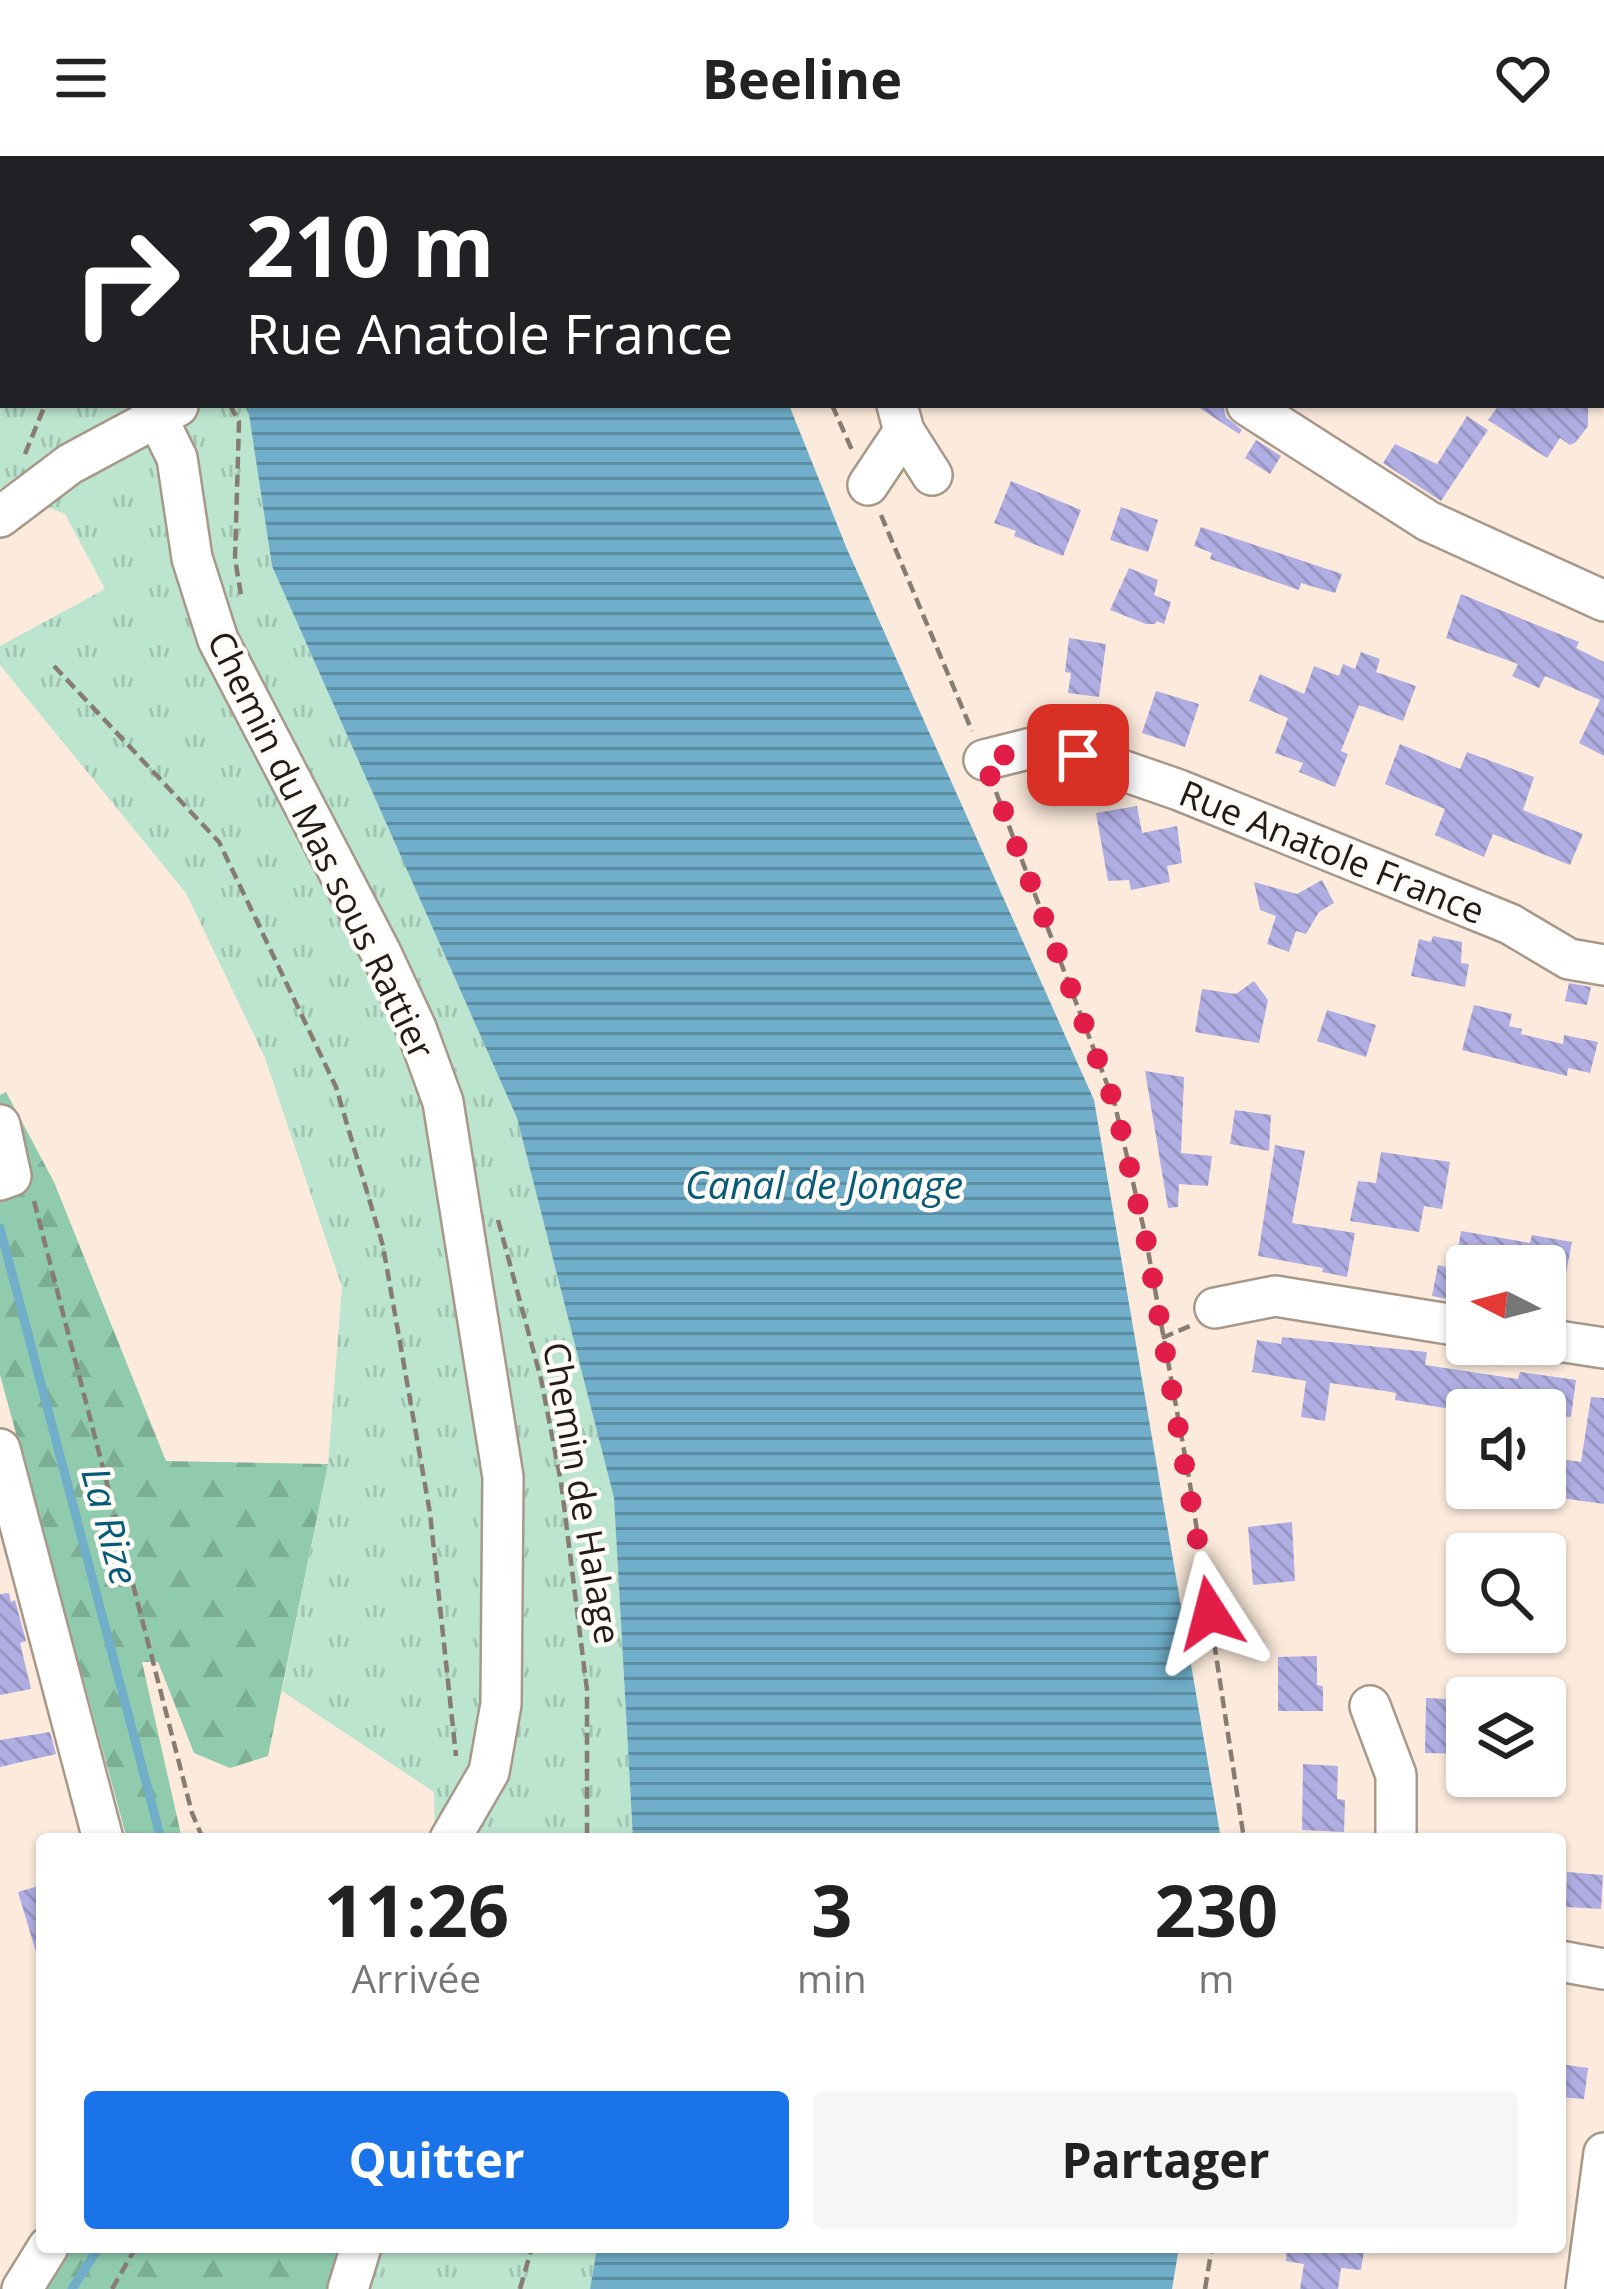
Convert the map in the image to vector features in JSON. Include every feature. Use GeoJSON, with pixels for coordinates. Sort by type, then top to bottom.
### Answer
{"type":"FeatureCollection","features":[{"type":"Feature","properties":{"kind":"street"},"geometry":{"type":"LineString","coordinates":[[1252,408],[1428,521],[1604,601]]}},
{"type":"Feature","properties":{"kind":"street"},"geometry":{"type":"LineString","coordinates":[[0,517],[70,464],[163,409]]}},
{"type":"Feature","properties":{"kind":"street","name":"Chemin du Mas sous Rattier"},"geometry":{"type":"LineString","coordinates":[[163,409],[177,458],[192,558],[218,640],[381,953],[443,1102],[503,1477],[502,1704],[489,1772],[456,1828]]}},
{"type":"Feature","properties":{"kind":"street"},"geometry":{"type":"LineString","coordinates":[[868,484],[900,418]]}},
{"type":"Feature","properties":{"kind":"street"},"geometry":{"type":"LineString","coordinates":[[900,418],[932,476]]}},
{"type":"Feature","properties":{"kind":"street","name":"Rue Anatole France"},"geometry":{"type":"LineString","coordinates":[[984,760],[1036,747],[1078,755],[1180,790],[1510,924],[1569,959],[1604,965]]}},
{"type":"Feature","properties":{"kind":"street"},"geometry":{"type":"LineString","coordinates":[[0,1125],[6,1178]]}},
{"type":"Feature","properties":{"kind":"street"},"geometry":{"type":"LineString","coordinates":[[1208,1315],[1275,1296],[1446,1324]]}},
{"type":"Feature","properties":{"kind":"street"},"geometry":{"type":"LineString","coordinates":[[1566,1342],[1604,1348]]}},
{"type":"Feature","properties":{"kind":"street"},"geometry":{"type":"LineString","coordinates":[[0,1449],[101,1833]]}},
{"type":"Feature","properties":{"kind":"street"},"geometry":{"type":"LineString","coordinates":[[1370,1706],[1396,1775],[1396,1833]]}},
{"type":"Feature","properties":{"kind":"street"},"geometry":{"type":"LineString","coordinates":[[1566,1962],[1604,1969]]}},
{"type":"Feature","properties":{"kind":"street"},"geometry":{"type":"LineString","coordinates":[[1593,2276],[1604,2153]]}},
{"type":"Feature","properties":{"kind":"street"},"geometry":{"type":"LineString","coordinates":[[22,2289],[44,2253]]}},
{"type":"Feature","properties":{"kind":"street"},"geometry":{"type":"LineString","coordinates":[[348,2289],[359,2253]]}},
{"type":"Feature","properties":{"kind":"path"},"geometry":{"type":"LineString","coordinates":[[16,470],[34,440],[44,408]]}},
{"type":"Feature","properties":{"kind":"path"},"geometry":{"type":"LineString","coordinates":[[231,408],[238,422],[235,559],[244,610]]}},
{"type":"Feature","properties":{"kind":"path"},"geometry":{"type":"LineString","coordinates":[[833,408],[984,760],[1115,1105],[1145,1234],[1189,1478],[1243,1833]]}},
{"type":"Feature","properties":{"kind":"path"},"geometry":{"type":"LineString","coordinates":[[54,666],[219,842],[336,1087],[383,1246],[430,1513],[456,1828]]}},
{"type":"Feature","properties":{"kind":"path"},"geometry":{"type":"LineString","coordinates":[[6,1178],[33,1198],[200,1833]]}},
{"type":"Feature","properties":{"kind":"path","name":"Chemin de Halage"},"geometry":{"type":"LineString","coordinates":[[497,1215],[541,1379],[561,1482],[587,1690],[587,1833]]}},
{"type":"Feature","properties":{"kind":"path"},"geometry":{"type":"LineString","coordinates":[[1162,1338],[1208,1315]]}},
{"type":"Feature","properties":{"kind":"path"},"geometry":{"type":"LineString","coordinates":[[112,2289],[133,2253]]}},
{"type":"Feature","properties":{"kind":"path"},"geometry":{"type":"LineString","coordinates":[[520,2289],[530,2253]]}},
{"type":"Feature","properties":{"kind":"path"},"geometry":{"type":"LineString","coordinates":[[1205,2289],[1211,2253]]}},
{"type":"Feature","properties":{"kind":"green space"},"geometry":{"type":"Polygon","coordinates":[[[0,408],[246,408],[249,415],[272,566],[517,1118],[614,1498],[633,1833],[435,1833],[434,1792],[282,1691],[328,1464],[342,1287],[265,1058],[186,893],[0,665],[0,646],[105,589],[65,514],[0,488],[0,408]]]}},
{"type":"Feature","properties":{"kind":"green space"},"geometry":{"type":"Polygon","coordinates":[[[6,1092],[54,1182],[166,1461],[328,1464],[268,1756],[230,1768],[194,1753],[158,1662],[142,1662],[181,1833],[125,1833],[0,1375],[0,1095],[6,1092]]]}},
{"type":"Feature","properties":{"kind":"green space"},"geometry":{"type":"Polygon","coordinates":[[[62,2253],[350,2253],[339,2289],[39,2289],[62,2253]]]}},
{"type":"Feature","properties":{"kind":"green space"},"geometry":{"type":"Polygon","coordinates":[[[359,2253],[596,2253],[590,2289],[348,2289],[359,2253]]]}},
{"type":"Feature","properties":{"kind":"water","name":"Canal de Jonage"},"geometry":{"type":"Polygon","coordinates":[[[246,408],[790,408],[847,549],[1094,1100],[1220,1833],[633,1833],[614,1498],[517,1118],[272,566],[246,408]]]}},
{"type":"Feature","properties":{"kind":"water"},"geometry":{"type":"Polygon","coordinates":[[[596,2253],[1178,2253],[1172,2289],[590,2289],[596,2253]]]}},
{"type":"Feature","properties":{"kind":"building"},"geometry":{"type":"Polygon","coordinates":[[[1200,408],[1224,408],[1226,417],[1242,430],[1239,434],[1200,408]]]}},
{"type":"Feature","properties":{"kind":"building"},"geometry":{"type":"Polygon","coordinates":[[[1497,408],[1588,408],[1588,426],[1576,442],[1570,445],[1560,438],[1547,458],[1488,420],[1497,408]]]}},
{"type":"Feature","properties":{"kind":"building"},"geometry":{"type":"Polygon","coordinates":[[[1467,416],[1488,430],[1441,501],[1383,463],[1395,444],[1437,464],[1467,416]]]}},
{"type":"Feature","properties":{"kind":"building"},"geometry":{"type":"Polygon","coordinates":[[[1256,440],[1281,456],[1270,474],[1245,458],[1256,440]]]}},
{"type":"Feature","properties":{"kind":"building"},"geometry":{"type":"Polygon","coordinates":[[[1011,481],[1081,510],[1063,556],[994,523],[1011,481]]]}},
{"type":"Feature","properties":{"kind":"building"},"geometry":{"type":"Polygon","coordinates":[[[1121,507],[1158,520],[1148,552],[1110,540],[1121,507]]]}},
{"type":"Feature","properties":{"kind":"building"},"geometry":{"type":"Polygon","coordinates":[[[1201,527],[1342,574],[1335,593],[1301,583],[1299,590],[1210,559],[1212,553],[1194,546],[1201,527]]]}},
{"type":"Feature","properties":{"kind":"building"},"geometry":{"type":"Polygon","coordinates":[[[1129,568],[1158,580],[1154,595],[1171,602],[1164,624],[1146,624],[1110,610],[1129,568]]]}},
{"type":"Feature","properties":{"kind":"building"},"geometry":{"type":"Polygon","coordinates":[[[1461,594],[1579,642],[1576,648],[1604,662],[1604,756],[1579,743],[1600,700],[1545,676],[1539,688],[1512,676],[1518,664],[1446,638],[1461,594]]]}},
{"type":"Feature","properties":{"kind":"building"},"geometry":{"type":"Polygon","coordinates":[[[1069,638],[1106,644],[1099,697],[1068,693],[1069,638]]]}},
{"type":"Feature","properties":{"kind":"building"},"geometry":{"type":"Polygon","coordinates":[[[1361,652],[1380,659],[1376,672],[1416,686],[1403,721],[1359,705],[1341,751],[1348,754],[1335,787],[1299,772],[1303,763],[1275,753],[1288,718],[1249,701],[1260,674],[1304,694],[1314,666],[1339,676],[1343,664],[1355,669],[1361,652]]]}},
{"type":"Feature","properties":{"kind":"building"},"geometry":{"type":"Polygon","coordinates":[[[1156,691],[1199,704],[1185,747],[1142,733],[1156,691]]]}},
{"type":"Feature","properties":{"kind":"building"},"geometry":{"type":"Polygon","coordinates":[[[1400,744],[1460,769],[1467,752],[1534,777],[1523,810],[1583,834],[1570,865],[1493,834],[1484,857],[1435,835],[1445,809],[1385,784],[1400,744]]]}},
{"type":"Feature","properties":{"kind":"building"},"geometry":{"type":"Polygon","coordinates":[[[1137,806],[1142,833],[1177,826],[1182,863],[1167,866],[1170,882],[1131,890],[1129,880],[1108,881],[1096,813],[1137,806]]]}},
{"type":"Feature","properties":{"kind":"building"},"geometry":{"type":"Polygon","coordinates":[[[1322,880],[1334,903],[1319,912],[1306,934],[1296,931],[1289,952],[1267,944],[1276,916],[1260,910],[1254,882],[1297,894],[1322,880]]]}},
{"type":"Feature","properties":{"kind":"building"},"geometry":{"type":"Polygon","coordinates":[[[1433,936],[1462,942],[1461,963],[1469,964],[1465,987],[1411,976],[1419,939],[1431,942],[1433,936]]]}},
{"type":"Feature","properties":{"kind":"building"},"geometry":{"type":"Polygon","coordinates":[[[1254,981],[1268,1000],[1259,1043],[1195,1032],[1202,989],[1236,994],[1254,981]]]}},
{"type":"Feature","properties":{"kind":"building"},"geometry":{"type":"Polygon","coordinates":[[[1569,983],[1591,987],[1587,1005],[1565,1001],[1569,983]]]}},
{"type":"Feature","properties":{"kind":"building"},"geometry":{"type":"Polygon","coordinates":[[[1474,1005],[1512,1014],[1509,1026],[1522,1029],[1521,1034],[1563,1044],[1564,1035],[1598,1042],[1590,1073],[1568,1068],[1567,1076],[1462,1050],[1474,1005]]]}},
{"type":"Feature","properties":{"kind":"building"},"geometry":{"type":"Polygon","coordinates":[[[1327,1010],[1376,1025],[1366,1057],[1317,1041],[1327,1010]]]}},
{"type":"Feature","properties":{"kind":"building"},"geometry":{"type":"Polygon","coordinates":[[[1145,1071],[1184,1077],[1181,1153],[1212,1156],[1208,1186],[1179,1184],[1178,1207],[1168,1208],[1145,1071]]]}},
{"type":"Feature","properties":{"kind":"building"},"geometry":{"type":"Polygon","coordinates":[[[1235,1110],[1271,1115],[1269,1151],[1230,1144],[1235,1110]]]}},
{"type":"Feature","properties":{"kind":"building"},"geometry":{"type":"Polygon","coordinates":[[[1275,1145],[1305,1151],[1292,1223],[1355,1233],[1347,1277],[1258,1256],[1275,1145]]]}},
{"type":"Feature","properties":{"kind":"building"},"geometry":{"type":"Polygon","coordinates":[[[1381,1152],[1450,1162],[1442,1209],[1424,1206],[1419,1232],[1350,1221],[1358,1181],[1376,1183],[1381,1152]]]}},
{"type":"Feature","properties":{"kind":"building"},"geometry":{"type":"Polygon","coordinates":[[[1461,1231],[1530,1243],[1532,1235],[1572,1242],[1566,1273],[1566,1245],[1459,1245],[1461,1231]]]}},
{"type":"Feature","properties":{"kind":"building"},"geometry":{"type":"Polygon","coordinates":[[[1438,1265],[1446,1267],[1446,1299],[1432,1296],[1438,1265]]]}},
{"type":"Feature","properties":{"kind":"building"},"geometry":{"type":"Polygon","coordinates":[[[1282,1337],[1427,1352],[1425,1365],[1518,1379],[1520,1372],[1576,1380],[1571,1417],[1566,1416],[1566,1389],[1446,1389],[1446,1408],[1395,1400],[1396,1393],[1330,1383],[1325,1421],[1301,1417],[1306,1381],[1252,1372],[1257,1340],[1281,1344],[1282,1337]]]}},
{"type":"Feature","properties":{"kind":"building"},"geometry":{"type":"Polygon","coordinates":[[[1591,1397],[1604,1398],[1604,1504],[1566,1499],[1566,1460],[1581,1462],[1591,1397]]]}},
{"type":"Feature","properties":{"kind":"building"},"geometry":{"type":"Polygon","coordinates":[[[1292,1522],[1295,1581],[1253,1585],[1248,1527],[1292,1522]]]}},
{"type":"Feature","properties":{"kind":"building"},"geometry":{"type":"Polygon","coordinates":[[[9,1593],[26,1641],[20,1643],[31,1689],[0,1695],[0,1594],[9,1593]]]}},
{"type":"Feature","properties":{"kind":"building"},"geometry":{"type":"Polygon","coordinates":[[[1317,1656],[1323,1711],[1278,1711],[1278,1657],[1317,1656]]]}},
{"type":"Feature","properties":{"kind":"building"},"geometry":{"type":"Polygon","coordinates":[[[1426,1698],[1446,1699],[1446,1754],[1425,1753],[1426,1698]]]}},
{"type":"Feature","properties":{"kind":"building"},"geometry":{"type":"Polygon","coordinates":[[[50,1732],[56,1754],[0,1767],[0,1740],[50,1732]]]}},
{"type":"Feature","properties":{"kind":"building"},"geometry":{"type":"Polygon","coordinates":[[[1303,1764],[1338,1766],[1337,1799],[1345,1800],[1344,1832],[1302,1830],[1303,1764]]]}},
{"type":"Feature","properties":{"kind":"building"},"geometry":{"type":"Polygon","coordinates":[[[1567,1872],[1603,1875],[1601,1909],[1566,1907],[1567,1872]]]}},
{"type":"Feature","properties":{"kind":"building"},"geometry":{"type":"Polygon","coordinates":[[[36,1887],[36,1952],[18,1892],[36,1887]]]}},
{"type":"Feature","properties":{"kind":"building"},"geometry":{"type":"Polygon","coordinates":[[[1566,2065],[1588,2068],[1584,2099],[1566,2098],[1566,2065]]]}},
{"type":"Feature","properties":{"kind":"building"},"geometry":{"type":"Polygon","coordinates":[[[1287,2253],[1364,2253],[1361,2270],[1341,2268],[1338,2289],[1300,2289],[1304,2264],[1286,2261],[1287,2253]]]}},
{"type":"Feature","properties":{"kind":"waterway","name":"La Rize"},"geometry":{"type":"LineString","coordinates":[[0,1228],[159,1833]]}},
{"type":"Feature","properties":{"kind":"waterway","name":"La Rize"},"geometry":{"type":"LineString","coordinates":[[72,2289],[95,2253]]}},
{"type":"Feature","properties":{"kind":"route"},"geometry":{"type":"LineString","coordinates":[[1078,755],[1036,747],[984,760],[1115,1105],[1145,1234],[1210,1613]]}}]}
